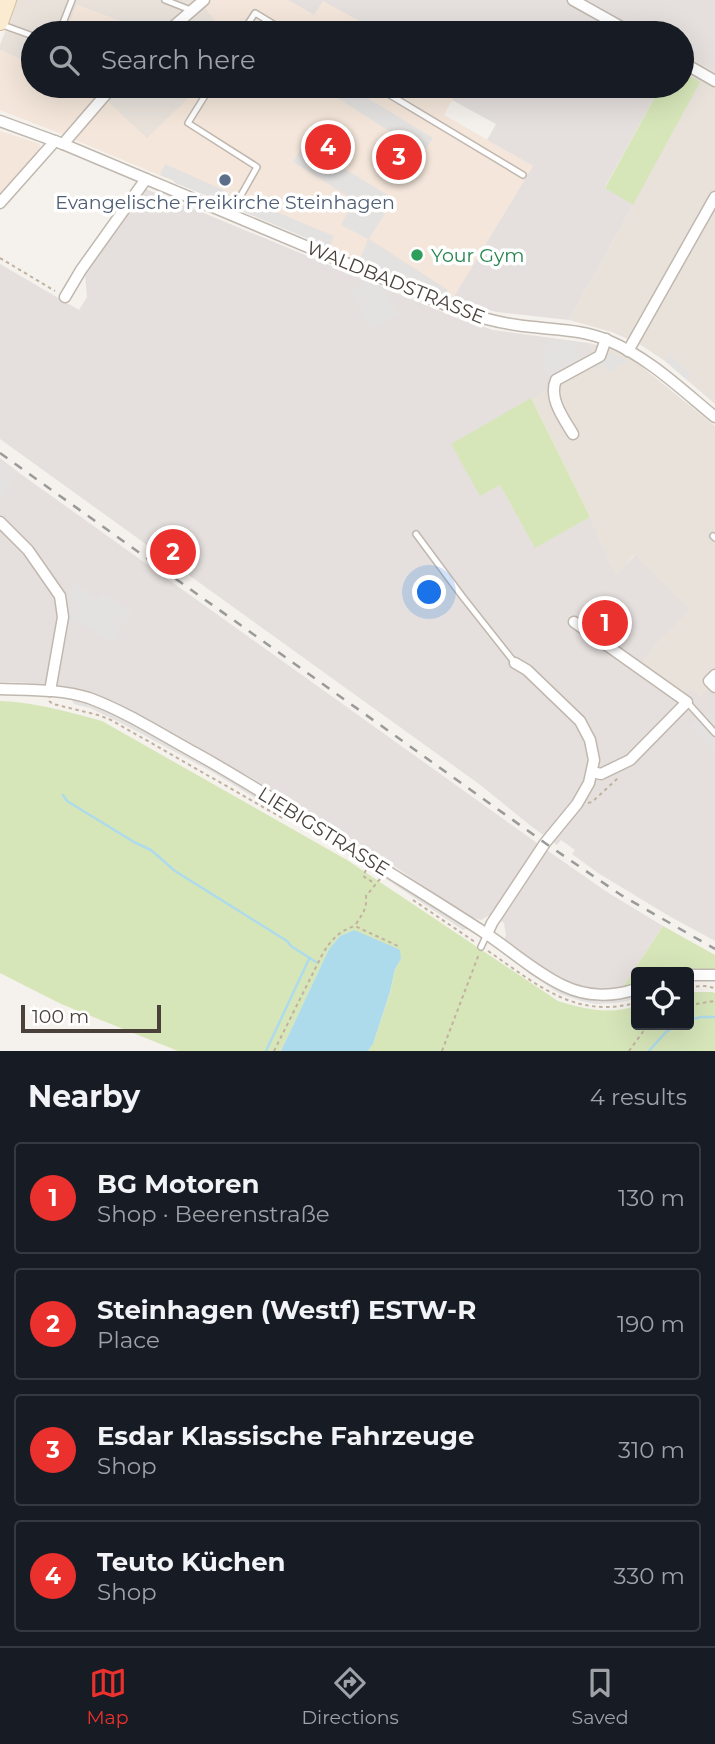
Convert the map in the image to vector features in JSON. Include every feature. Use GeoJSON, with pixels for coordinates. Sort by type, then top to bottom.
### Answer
{"type":"FeatureCollection","features":[{"type":"Feature","properties":{"kind":"street"},"geometry":{"type":"LineString","coordinates":[[0,23],[8,0]]}},
{"type":"Feature","properties":{"kind":"street"},"geometry":{"type":"LineString","coordinates":[[180,21],[204,0]]}},
{"type":"Feature","properties":{"kind":"street"},"geometry":{"type":"LineString","coordinates":[[573,0],[611,21]]}},
{"type":"Feature","properties":{"kind":"street"},"geometry":{"type":"LineString","coordinates":[[694,69],[715,81]]}},
{"type":"Feature","properties":{"kind":"street"},"geometry":{"type":"LineString","coordinates":[[0,203],[101,98]]}},
{"type":"Feature","properties":{"kind":"street","name":"WALDBADSTRASSE"},"geometry":{"type":"LineString","coordinates":[[0,121],[59,142],[230,214],[342,255],[460,311],[495,322],[565,329],[606,339],[647,362],[715,417]]}},
{"type":"Feature","properties":{"kind":"street"},"geometry":{"type":"LineString","coordinates":[[65,297],[146,178]]}},
{"type":"Feature","properties":{"kind":"street"},"geometry":{"type":"LineString","coordinates":[[628,351],[715,197]]}},
{"type":"Feature","properties":{"kind":"street"},"geometry":{"type":"LineString","coordinates":[[704,216],[715,223]]}},
{"type":"Feature","properties":{"kind":"street"},"geometry":{"type":"LineString","coordinates":[[573,434],[560,412],[553,392],[555,380],[600,356],[606,339]]}},
{"type":"Feature","properties":{"kind":"street"},"geometry":{"type":"LineString","coordinates":[[0,522],[28,550],[60,596],[63,617],[50,691]]}},
{"type":"Feature","properties":{"kind":"street"},"geometry":{"type":"LineString","coordinates":[[574,622],[687,702],[630,760],[601,774],[592,772]]}},
{"type":"Feature","properties":{"kind":"street"},"geometry":{"type":"LineString","coordinates":[[487,934],[545,843],[577,804],[589,783],[594,760],[590,740],[580,721],[527,670],[515,663]]}},
{"type":"Feature","properties":{"kind":"street","name":"LIEBIGSTRASSE"},"geometry":{"type":"LineString","coordinates":[[0,689],[50,691],[88,698],[119,712],[225,770],[487,934],[565,987],[597,995],[613,995],[631,990]]}},
{"type":"Feature","properties":{"kind":"street"},"geometry":{"type":"LineString","coordinates":[[694,975],[715,975]]}},
{"type":"Feature","properties":{"kind":"lane"},"geometry":{"type":"LineString","coordinates":[[64,21],[72,0]]}},
{"type":"Feature","properties":{"kind":"lane"},"geometry":{"type":"LineString","coordinates":[[166,0],[191,11]]}},
{"type":"Feature","properties":{"kind":"lane"},"geometry":{"type":"LineString","coordinates":[[249,21],[254,13],[268,21]]}},
{"type":"Feature","properties":{"kind":"lane"},"geometry":{"type":"LineString","coordinates":[[0,23],[21,31]]}},
{"type":"Feature","properties":{"kind":"lane"},"geometry":{"type":"LineString","coordinates":[[204,98],[188,123],[257,167],[230,214]]}},
{"type":"Feature","properties":{"kind":"lane"},"geometry":{"type":"LineString","coordinates":[[395,98],[523,175]]}},
{"type":"Feature","properties":{"kind":"lane"},"geometry":{"type":"LineString","coordinates":[[416,534],[515,663]]}},
{"type":"Feature","properties":{"kind":"lane"},"geometry":{"type":"LineString","coordinates":[[687,702],[715,733]]}},
{"type":"Feature","properties":{"kind":"lane"},"geometry":{"type":"LineString","coordinates":[[481,947],[487,934]]}},
{"type":"Feature","properties":{"kind":"path"},"geometry":{"type":"LineString","coordinates":[[0,258],[65,297]]}},
{"type":"Feature","properties":{"kind":"path"},"geometry":{"type":"LineString","coordinates":[[34,690],[53,704],[111,720],[287,820]]}},
{"type":"Feature","properties":{"kind":"path"},"geometry":{"type":"LineString","coordinates":[[577,804],[592,802],[629,767],[630,760]]}},
{"type":"Feature","properties":{"kind":"path"},"geometry":{"type":"LineString","coordinates":[[274,1051],[331,939],[355,926],[367,904],[366,896],[381,878],[366,869],[363,876],[375,884]]}},
{"type":"Feature","properties":{"kind":"path"},"geometry":{"type":"LineString","coordinates":[[414,901],[481,947],[442,1051]]}},
{"type":"Feature","properties":{"kind":"path"},"geometry":{"type":"LineString","coordinates":[[355,926],[400,947]]}},
{"type":"Feature","properties":{"kind":"path"},"geometry":{"type":"LineString","coordinates":[[319,951],[323,953]]}},
{"type":"Feature","properties":{"kind":"path"},"geometry":{"type":"LineString","coordinates":[[694,987],[715,988]]}},
{"type":"Feature","properties":{"kind":"path"},"geometry":{"type":"LineString","coordinates":[[694,1004],[715,1001]]}},
{"type":"Feature","properties":{"kind":"path"},"geometry":{"type":"LineString","coordinates":[[629,1051],[644,1030]]}},
{"type":"Feature","properties":{"kind":"shaded area"},"geometry":{"type":"Polygon","coordinates":[[[17,0],[195,0],[170,21],[119,21],[77,5],[70,21],[21,21],[21,60],[0,50],[17,0]]]}},
{"type":"Feature","properties":{"kind":"shaded area"},"geometry":{"type":"Polygon","coordinates":[[[212,0],[288,0],[314,15],[322,0],[360,21],[215,21],[204,6],[212,0]]]}},
{"type":"Feature","properties":{"kind":"shaded area"},"geometry":{"type":"Polygon","coordinates":[[[288,0],[715,0],[715,72],[694,60],[694,21],[359,21],[323,1],[314,15],[288,0]]]}},
{"type":"Feature","properties":{"kind":"shaded area"},"geometry":{"type":"Polygon","coordinates":[[[77,5],[119,21],[70,21],[77,5]]]}},
{"type":"Feature","properties":{"kind":"shaded area"},"geometry":{"type":"Polygon","coordinates":[[[204,6],[215,21],[187,21],[204,6]]]}},
{"type":"Feature","properties":{"kind":"shaded area"},"geometry":{"type":"Polygon","coordinates":[[[0,50],[21,60],[21,98],[97,98],[64,135],[0,110],[0,50]]]}},
{"type":"Feature","properties":{"kind":"shaded area"},"geometry":{"type":"Polygon","coordinates":[[[694,60],[715,72],[715,404],[665,361],[641,345],[612,332],[569,320],[633,205],[658,98],[694,98],[694,60]]]}},
{"type":"Feature","properties":{"kind":"shaded area"},"geometry":{"type":"Polygon","coordinates":[[[106,98],[189,98],[147,139],[106,98]]]}},
{"type":"Feature","properties":{"kind":"shaded area"},"geometry":{"type":"Polygon","coordinates":[[[189,98],[453,98],[444,115],[533,166],[454,299],[73,139],[105,99],[147,138],[189,98]]]}},
{"type":"Feature","properties":{"kind":"shaded area"},"geometry":{"type":"Polygon","coordinates":[[[338,98],[368,98],[433,138],[423,153],[338,98]]]}},
{"type":"Feature","properties":{"kind":"shaded area"},"geometry":{"type":"Polygon","coordinates":[[[654,98],[605,187],[633,205],[569,320],[496,312],[454,299],[533,166],[487,140],[496,124],[452,100],[654,98]]]}},
{"type":"Feature","properties":{"kind":"shaded area"},"geometry":{"type":"Polygon","coordinates":[[[0,131],[40,144],[40,153],[0,195],[0,131]]]}},
{"type":"Feature","properties":{"kind":"shaded area"},"geometry":{"type":"Polygon","coordinates":[[[304,144],[394,199],[369,239],[448,290],[444,295],[360,260],[368,239],[341,225],[354,200],[293,162],[304,144]]]}},
{"type":"Feature","properties":{"kind":"shaded area"},"geometry":{"type":"Polygon","coordinates":[[[165,164],[228,192],[231,195],[227,204],[160,175],[165,164]]]}},
{"type":"Feature","properties":{"kind":"shaded area"},"geometry":{"type":"Polygon","coordinates":[[[146,189],[457,318],[493,330],[589,343],[594,352],[552,376],[548,389],[452,444],[500,485],[535,547],[590,517],[615,576],[635,555],[690,610],[655,645],[642,664],[683,694],[693,690],[700,696],[709,688],[715,695],[715,941],[598,873],[572,854],[575,850],[561,840],[557,845],[479,784],[0,439],[0,264],[79,310],[87,297],[85,275],[146,189]]]}},
{"type":"Feature","properties":{"kind":"shaded area"},"geometry":{"type":"Polygon","coordinates":[[[248,200],[334,236],[330,248],[244,212],[248,200]]]}},
{"type":"Feature","properties":{"kind":"shaded area"},"geometry":{"type":"Polygon","coordinates":[[[368,280],[388,289],[386,295],[398,314],[372,328],[349,292],[368,280]]]}},
{"type":"Feature","properties":{"kind":"shaded area"},"geometry":{"type":"Polygon","coordinates":[[[549,340],[579,342],[575,349],[580,359],[548,377],[544,371],[545,348],[549,340]]]}},
{"type":"Feature","properties":{"kind":"shaded area"},"geometry":{"type":"Polygon","coordinates":[[[589,343],[631,358],[715,426],[715,695],[709,689],[700,696],[683,694],[642,664],[667,632],[634,555],[615,577],[590,517],[531,398],[548,389],[552,376],[594,353],[589,343]]]}},
{"type":"Feature","properties":{"kind":"shaded area"},"geometry":{"type":"Polygon","coordinates":[[[610,353],[628,361],[611,371],[608,371],[604,364],[594,370],[591,364],[610,353]]]}},
{"type":"Feature","properties":{"kind":"shaded area"},"geometry":{"type":"Polygon","coordinates":[[[670,355],[692,375],[687,380],[665,361],[670,355]]]}},
{"type":"Feature","properties":{"kind":"shaded area"},"geometry":{"type":"Polygon","coordinates":[[[0,458],[551,853],[663,926],[636,967],[631,967],[631,975],[623,987],[605,990],[571,984],[503,940],[506,936],[504,923],[490,915],[481,920],[470,917],[379,856],[252,778],[68,689],[0,682],[0,458]]]}},
{"type":"Feature","properties":{"kind":"shaded area"},"geometry":{"type":"Polygon","coordinates":[[[0,460],[18,472],[0,498],[0,460]]]}},
{"type":"Feature","properties":{"kind":"shaded area"},"geometry":{"type":"Polygon","coordinates":[[[75,583],[97,599],[103,592],[132,613],[110,643],[81,622],[69,621],[66,596],[75,583]]]}},
{"type":"Feature","properties":{"kind":"shaded area"},"geometry":{"type":"Polygon","coordinates":[[[72,700],[104,709],[214,768],[299,819],[468,928],[463,930],[374,871],[214,773],[127,726],[90,708],[74,704],[72,700]]]}},
{"type":"Feature","properties":{"kind":"shaded area"},"geometry":{"type":"Polygon","coordinates":[[[708,711],[715,718],[715,751],[691,727],[708,711]]]}},
{"type":"Feature","properties":{"kind":"shaded area"},"geometry":{"type":"Polygon","coordinates":[[[526,967],[560,990],[580,998],[616,1000],[631,996],[631,1000],[596,1004],[581,1001],[560,994],[528,973],[526,967]]]}},
{"type":"Feature","properties":{"kind":"green space"},"geometry":{"type":"Polygon","coordinates":[[[694,79],[700,82],[694,93],[694,79]]]}},
{"type":"Feature","properties":{"kind":"green space"},"geometry":{"type":"Polygon","coordinates":[[[654,98],[691,98],[633,205],[605,188],[654,98]]]}},
{"type":"Feature","properties":{"kind":"green space"},"geometry":{"type":"Polygon","coordinates":[[[531,398],[590,517],[535,548],[500,485],[480,496],[451,444],[531,398]]]}},
{"type":"Feature","properties":{"kind":"green space"},"geometry":{"type":"Polygon","coordinates":[[[0,701],[39,705],[102,721],[347,860],[558,1001],[597,1010],[631,1008],[631,1030],[694,1030],[694,992],[715,993],[715,1051],[368,1051],[373,1044],[395,969],[401,959],[354,930],[340,936],[329,949],[281,1051],[178,1051],[61,1004],[0,973],[0,701]]]}},
{"type":"Feature","properties":{"kind":"green space"},"geometry":{"type":"Polygon","coordinates":[[[663,926],[715,955],[715,970],[694,967],[636,967],[663,926]]]}},
{"type":"Feature","properties":{"kind":"green space"},"geometry":{"type":"Polygon","coordinates":[[[631,975],[631,984],[623,987],[631,975]]]}},
{"type":"Feature","properties":{"kind":"water"},"geometry":{"type":"Polygon","coordinates":[[[354,930],[400,950],[401,959],[395,969],[373,1044],[368,1051],[281,1051],[329,949],[340,936],[354,930]]]}},
{"type":"Feature","properties":{"kind":"waterway"},"geometry":{"type":"LineString","coordinates":[[63,795],[67,801],[151,850],[175,871],[316,962]]}},
{"type":"Feature","properties":{"kind":"waterway"},"geometry":{"type":"LineString","coordinates":[[266,1051],[309,959]]}},
{"type":"Feature","properties":{"kind":"waterway"},"geometry":{"type":"LineString","coordinates":[[694,1019],[715,1017]]}},
{"type":"Feature","properties":{"kind":"waterway"},"geometry":{"type":"LineString","coordinates":[[649,1051],[669,1030]]}},
{"type":"Feature","properties":{"kind":"railway"},"geometry":{"type":"LineString","coordinates":[[0,453],[545,843],[621,895],[715,949]]}},
{"type":"Feature","properties":{"kind":"place","name":"Teuto Küchen"},"geometry":{"type":"Point","coordinates":[328,147]}},
{"type":"Feature","properties":{"kind":"place","name":"Esdar Klassische Fahrzeuge"},"geometry":{"type":"Point","coordinates":[399,157]}},
{"type":"Feature","properties":{"kind":"place","name":"Evangelische Freikirche Steinhagen"},"geometry":{"type":"Point","coordinates":[225,180]}},
{"type":"Feature","properties":{"kind":"place","name":"Your Gym"},"geometry":{"type":"Point","coordinates":[417,255]}},
{"type":"Feature","properties":{"kind":"place","name":"Steinhagen (Westf) ESTW-R"},"geometry":{"type":"Point","coordinates":[173,552]}},
{"type":"Feature","properties":{"kind":"place","name":"BG Motoren"},"geometry":{"type":"Point","coordinates":[605,623]}}]}
